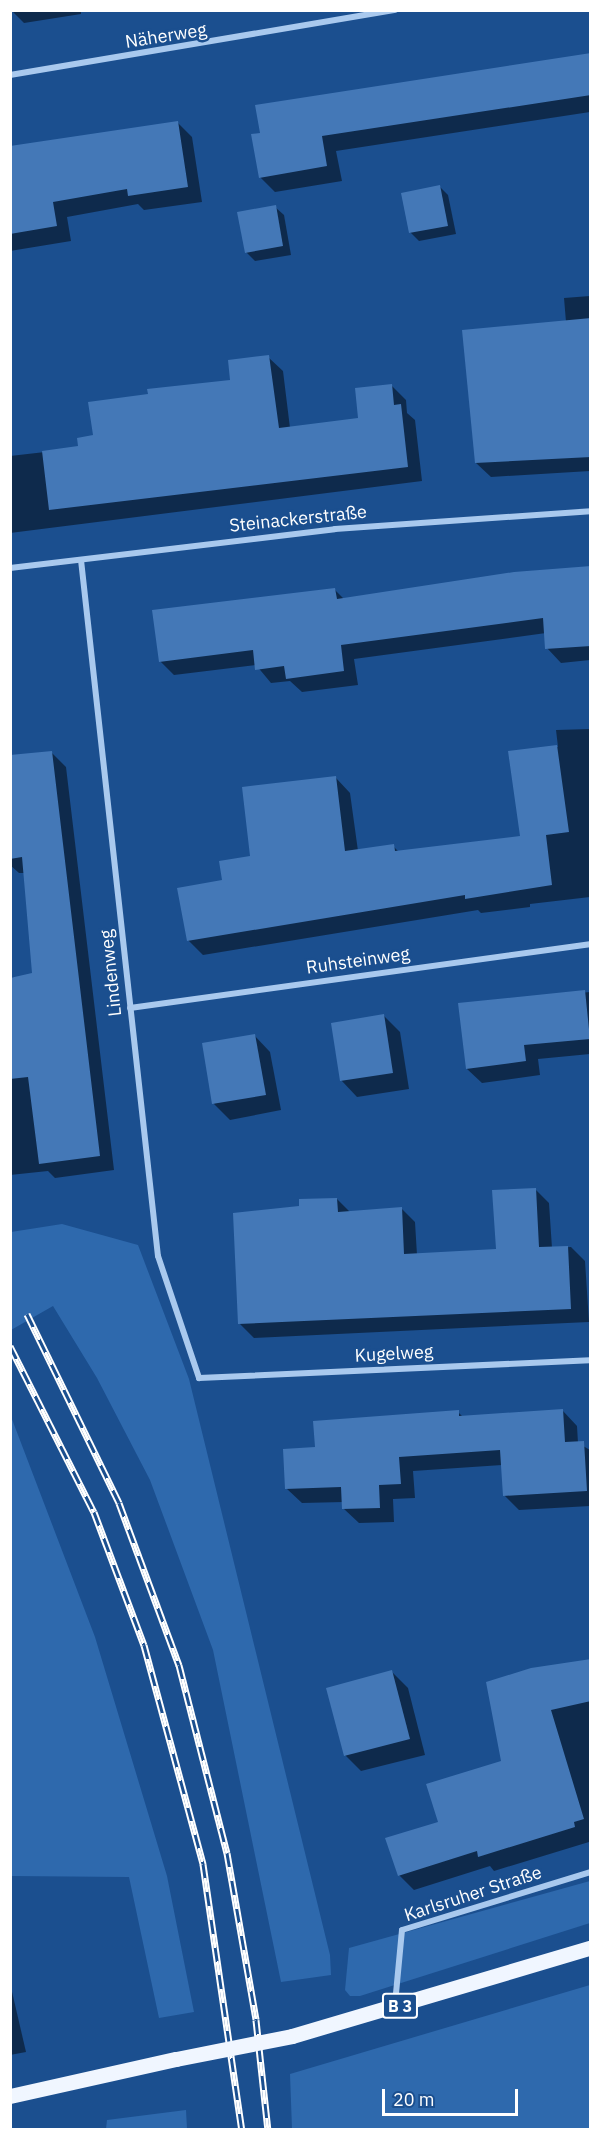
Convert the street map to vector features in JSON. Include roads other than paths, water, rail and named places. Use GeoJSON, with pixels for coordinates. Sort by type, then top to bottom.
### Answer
{"type":"FeatureCollection","features":[{"type":"Feature","properties":{"kind":"main road","name":"B 3"},"geometry":{"type":"LineString","coordinates":[[10,2096],[292,2036],[394,2008],[591,1948]]}},
{"type":"Feature","properties":{"kind":"street","name":"Näherweg"},"geometry":{"type":"LineString","coordinates":[[10,75],[396,10]]}},
{"type":"Feature","properties":{"kind":"street","name":"Steinackerstraße"},"geometry":{"type":"LineString","coordinates":[[10,568],[335,529],[591,511]]}},
{"type":"Feature","properties":{"kind":"street","name":"Lindenweg"},"geometry":{"type":"LineString","coordinates":[[81,560],[158,1256],[198,1378]]}},
{"type":"Feature","properties":{"kind":"street","name":"Ruhsteinweg"},"geometry":{"type":"LineString","coordinates":[[130,1008],[591,944]]}},
{"type":"Feature","properties":{"kind":"street","name":"Kugelweg"},"geometry":{"type":"LineString","coordinates":[[198,1378],[591,1360]]}},
{"type":"Feature","properties":{"kind":"street","name":"Karlsruher Straße"},"geometry":{"type":"LineString","coordinates":[[394,2008],[402,1930],[591,1872]]}},
{"type":"Feature","properties":{"kind":"railway"},"geometry":{"type":"LineString","coordinates":[[27,1314],[119,1503],[179,1665],[227,1853],[256,2020],[268,2130]]}},
{"type":"Feature","properties":{"kind":"railway"},"geometry":{"type":"LineString","coordinates":[[10,1346],[94,1512],[144,1645],[203,1864],[242,2130]]}}]}
